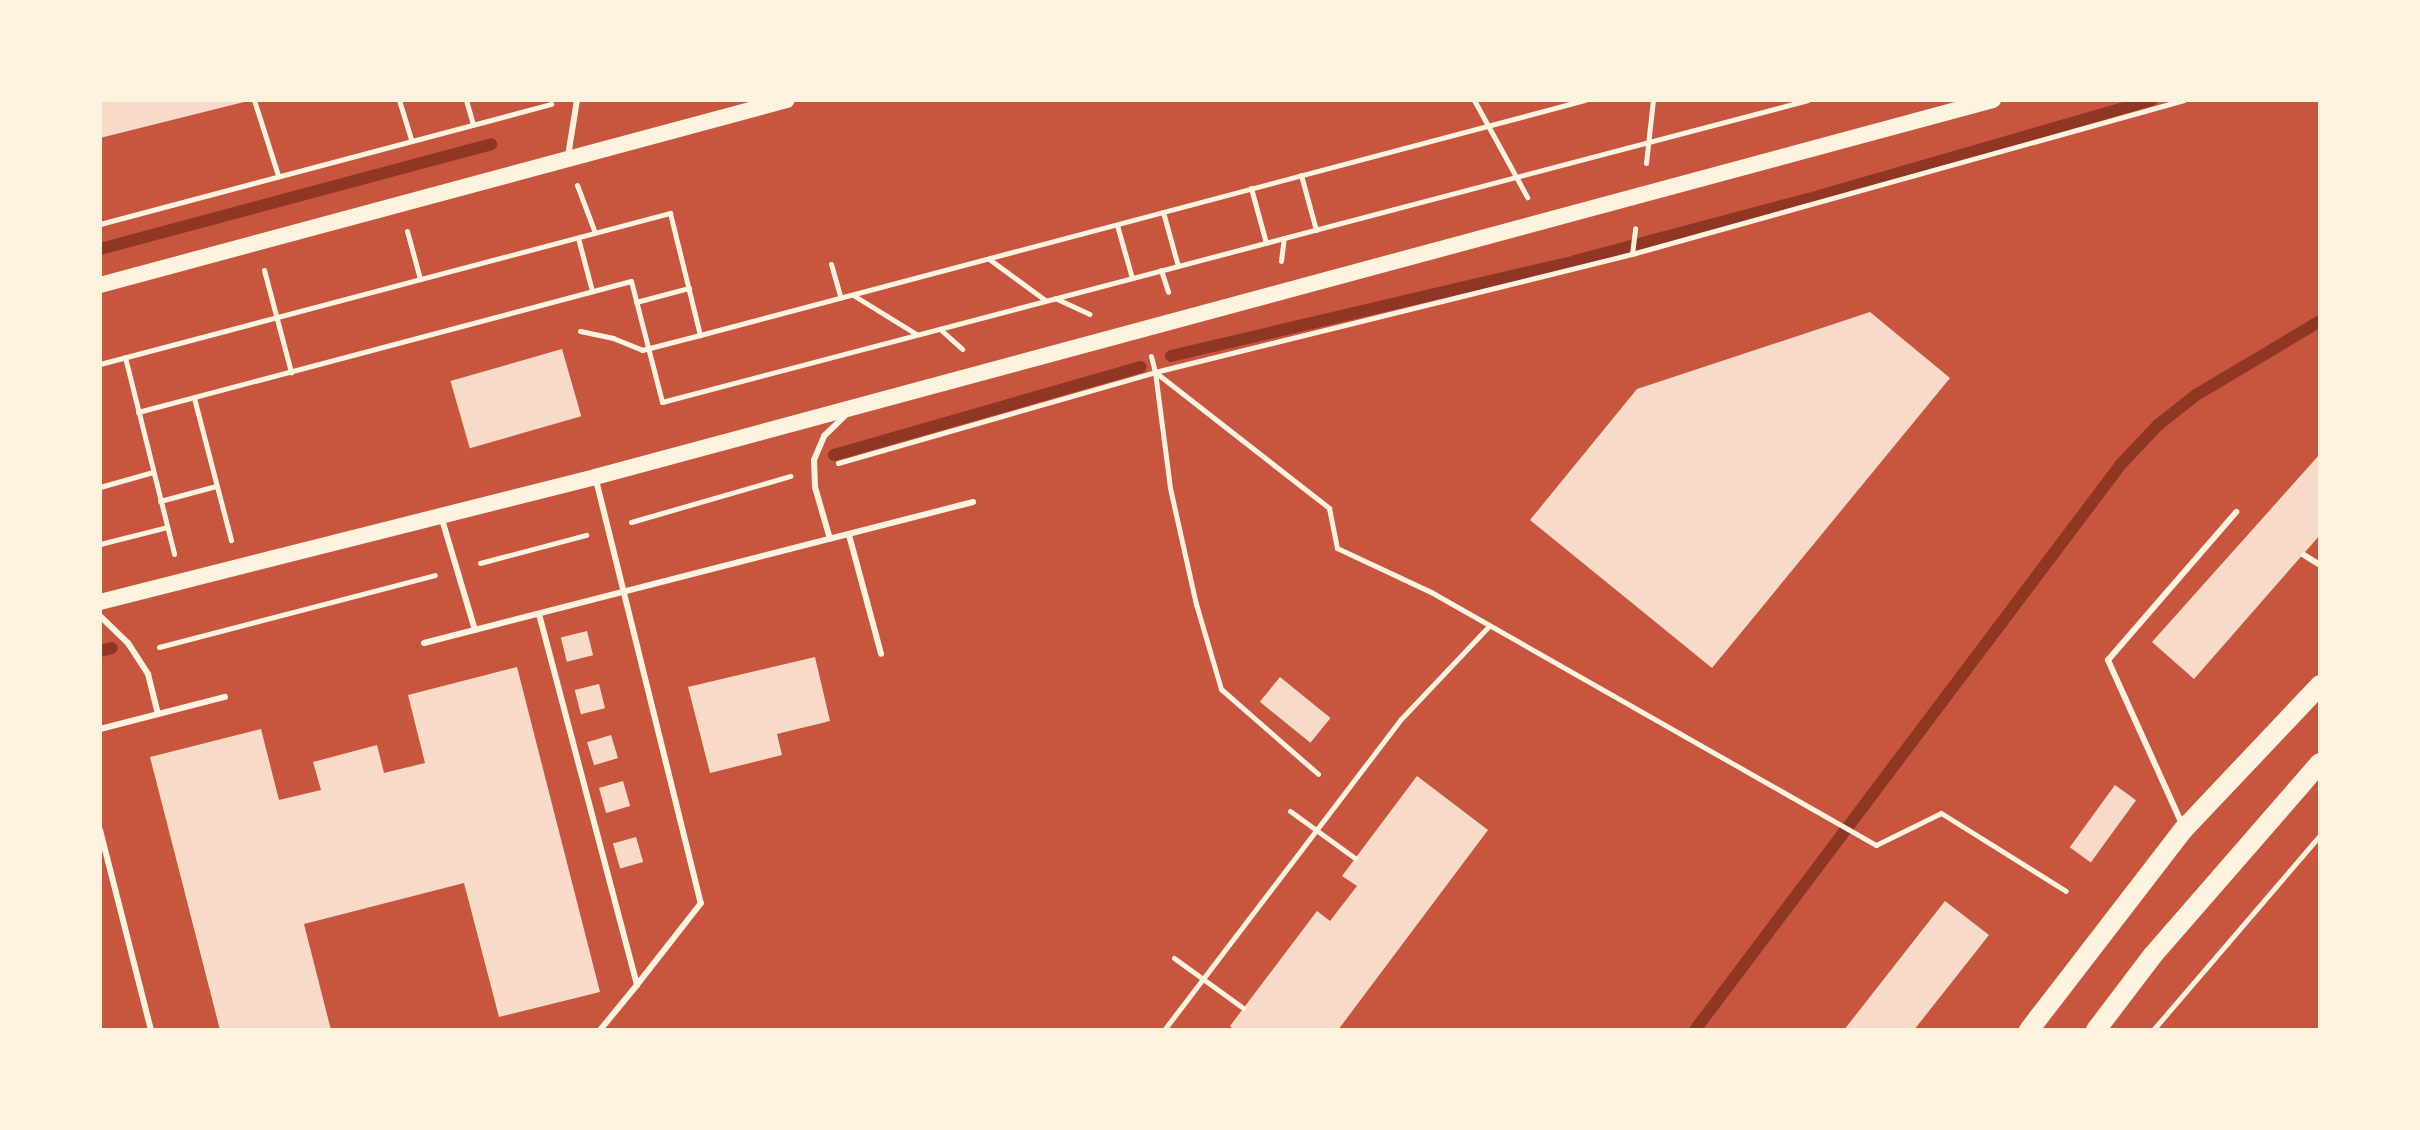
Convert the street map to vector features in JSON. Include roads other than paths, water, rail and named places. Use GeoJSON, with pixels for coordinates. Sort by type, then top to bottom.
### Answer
{"type":"FeatureCollection","features":[{"type":"Feature","properties":{"kind":"main road"},"geometry":{"type":"LineString","coordinates":[[100,285],[787,100]]}},
{"type":"Feature","properties":{"kind":"main road"},"geometry":{"type":"LineString","coordinates":[[100,602],[595,477],[1993,100]]}},
{"type":"Feature","properties":{"kind":"main road"},"geometry":{"type":"LineString","coordinates":[[2029,1030],[2184,829],[2320,685]]}},
{"type":"Feature","properties":{"kind":"main road"},"geometry":{"type":"LineString","coordinates":[[2096,1030],[2153,955],[2320,763]]}},
{"type":"Feature","properties":{"kind":"lane"},"geometry":{"type":"LineString","coordinates":[[568,157],[577,100]]}},
{"type":"Feature","properties":{"kind":"lane"},"geometry":{"type":"LineString","coordinates":[[830,539],[814,470],[817,447],[824,436],[864,403]]}},
{"type":"Feature","properties":{"kind":"lane"},"geometry":{"type":"LineString","coordinates":[[595,477],[701,903],[600,1030]]}},
{"type":"Feature","properties":{"kind":"lane"},"geometry":{"type":"LineString","coordinates":[[424,643],[973,502]]}},
{"type":"Feature","properties":{"kind":"lane"},"geometry":{"type":"LineString","coordinates":[[2184,829],[2108,660],[2236,512]]}},
{"type":"Feature","properties":{"kind":"lane"},"geometry":{"type":"LineString","coordinates":[[441,516],[475,630]]}},
{"type":"Feature","properties":{"kind":"lane"},"geometry":{"type":"LineString","coordinates":[[849,535],[881,654]]}},
{"type":"Feature","properties":{"kind":"lane"},"geometry":{"type":"LineString","coordinates":[[2304,555],[2320,565]]}},
{"type":"Feature","properties":{"kind":"lane"},"geometry":{"type":"LineString","coordinates":[[539,614],[637,985]]}},
{"type":"Feature","properties":{"kind":"lane"},"geometry":{"type":"LineString","coordinates":[[100,616],[135,654],[148,674],[158,714]]}},
{"type":"Feature","properties":{"kind":"lane"},"geometry":{"type":"LineString","coordinates":[[100,729],[225,697]]}},
{"type":"Feature","properties":{"kind":"lane"},"geometry":{"type":"LineString","coordinates":[[100,830],[151,1030]]}},
{"type":"Feature","properties":{"kind":"waterway"},"geometry":{"type":"LineString","coordinates":[[1171,356],[1575,261],[1819,196],[2151,100]]}},
{"type":"Feature","properties":{"kind":"waterway"},"geometry":{"type":"LineString","coordinates":[[100,249],[491,144]]}},
{"type":"Feature","properties":{"kind":"waterway"},"geometry":{"type":"LineString","coordinates":[[1695,1030],[2121,464],[2158,425],[2196,395],[2320,321]]}},
{"type":"Feature","properties":{"kind":"waterway"},"geometry":{"type":"LineString","coordinates":[[834,455],[1141,367]]}},
{"type":"Feature","properties":{"kind":"waterway"},"geometry":{"type":"LineString","coordinates":[[100,651],[112,648]]}}]}
